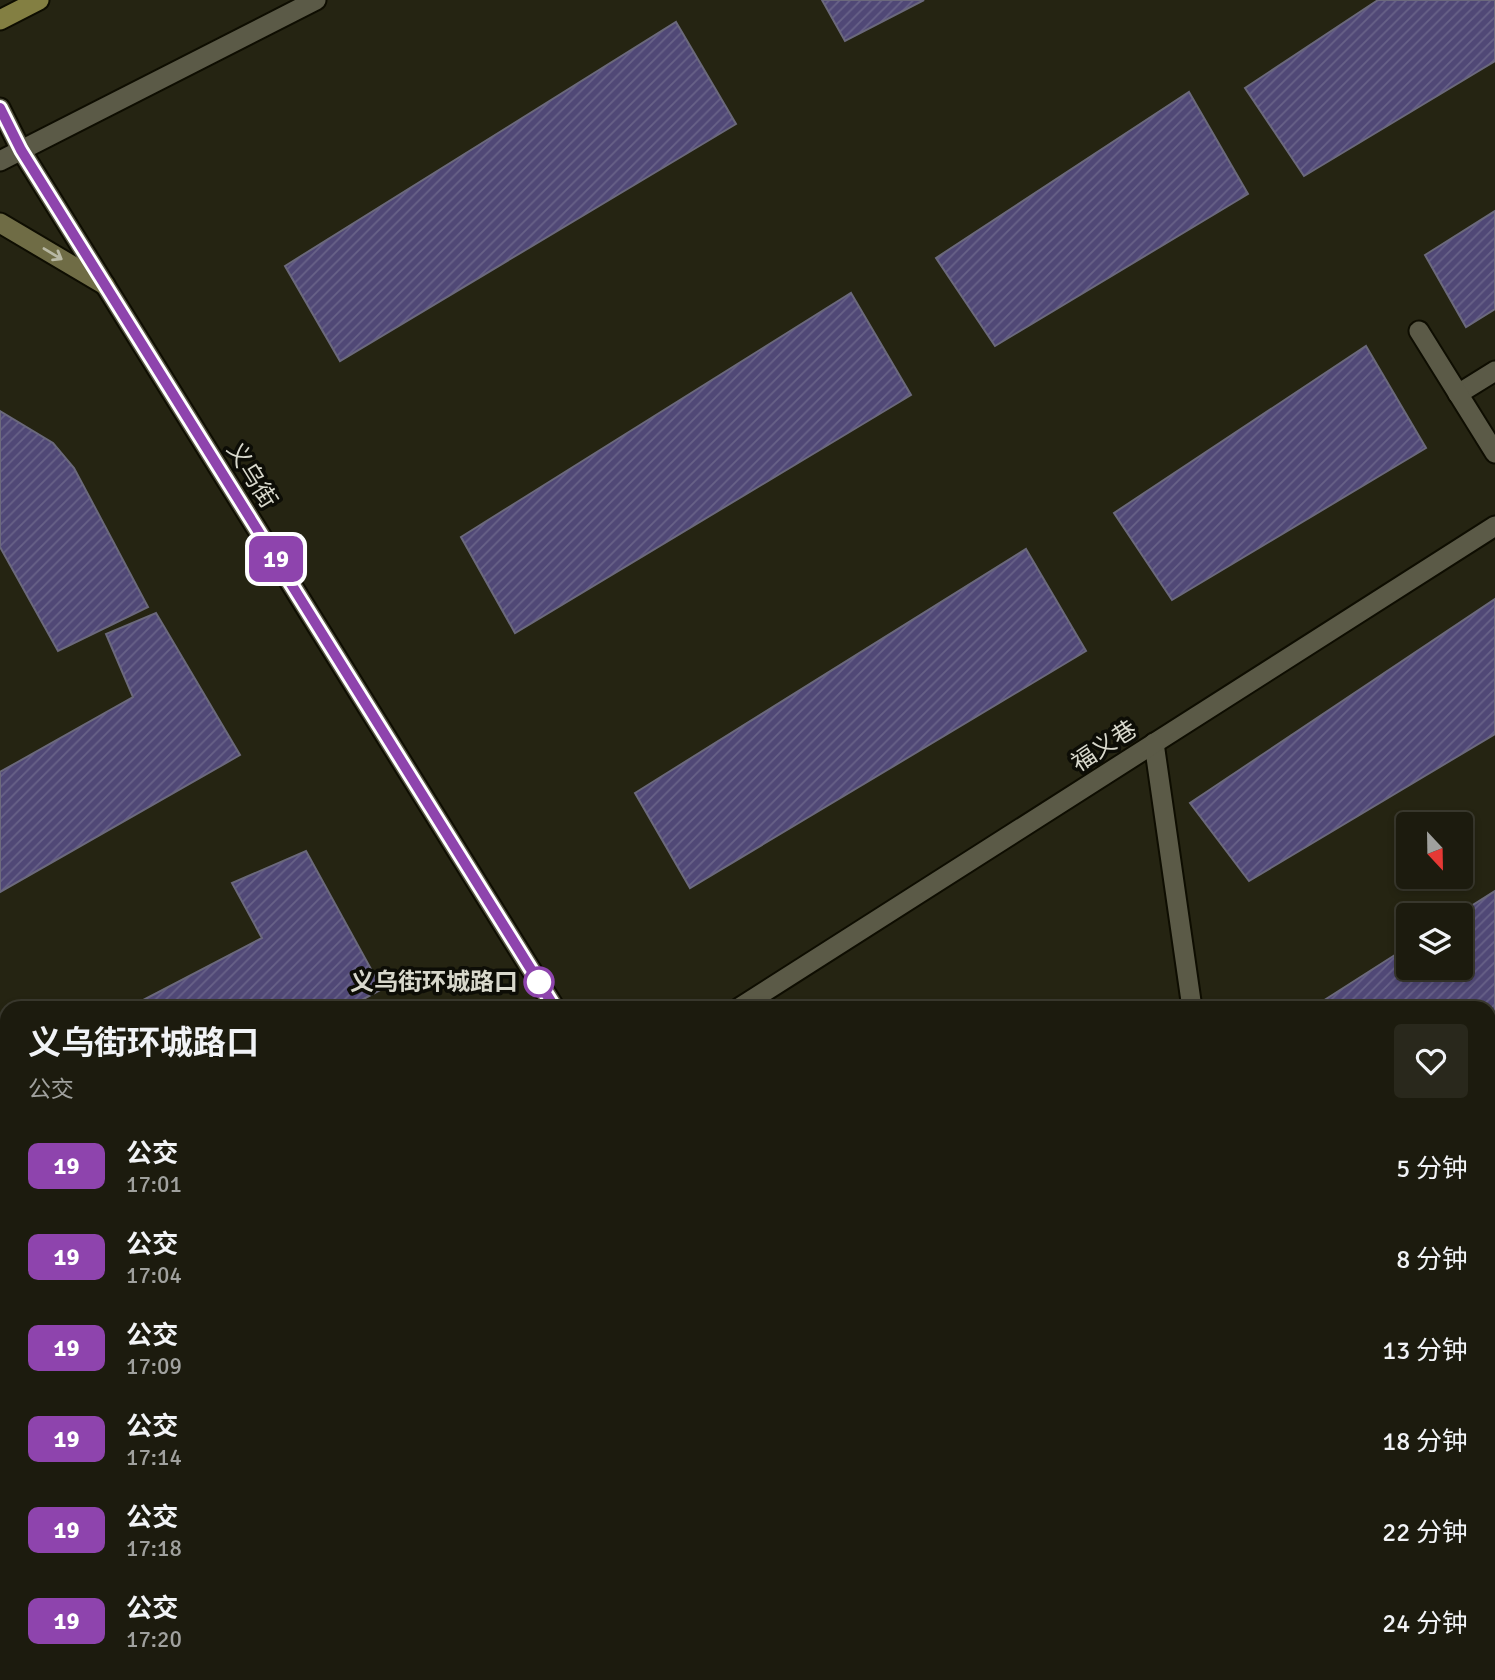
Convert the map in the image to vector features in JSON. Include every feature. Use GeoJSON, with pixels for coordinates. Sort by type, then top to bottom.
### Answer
{"type":"FeatureCollection","features":[{"type":"Feature","properties":{"kind":"main road"},"geometry":{"type":"LineString","coordinates":[[0,20],[40,0]]}},
{"type":"Feature","properties":{"kind":"main road"},"geometry":{"type":"LineString","coordinates":[[0,223],[105,285]]}},
{"type":"Feature","properties":{"kind":"street"},"geometry":{"type":"LineString","coordinates":[[0,161],[316,0]]}},
{"type":"Feature","properties":{"kind":"street","name":"义乌街"},"geometry":{"type":"LineString","coordinates":[[0,108],[21,150],[551,1001]]}},
{"type":"Feature","properties":{"kind":"street"},"geometry":{"type":"LineString","coordinates":[[1419,331],[1495,453]]}},
{"type":"Feature","properties":{"kind":"street"},"geometry":{"type":"LineString","coordinates":[[1458,394],[1495,371]]}},
{"type":"Feature","properties":{"kind":"street","name":"福义巷"},"geometry":{"type":"LineString","coordinates":[[750,1001],[1495,526]]}},
{"type":"Feature","properties":{"kind":"street"},"geometry":{"type":"LineString","coordinates":[[1154,743],[1191,1001]]}},
{"type":"Feature","properties":{"kind":"building"},"geometry":{"type":"Polygon","coordinates":[[[822,0],[924,0],[845,41],[822,0]]]}},
{"type":"Feature","properties":{"kind":"building"},"geometry":{"type":"Polygon","coordinates":[[[1378,0],[1495,0],[1495,61],[1304,176],[1245,88],[1378,0]]]}},
{"type":"Feature","properties":{"kind":"building"},"geometry":{"type":"Polygon","coordinates":[[[676,22],[736,124],[340,361],[285,266],[676,22]]]}},
{"type":"Feature","properties":{"kind":"building"},"geometry":{"type":"Polygon","coordinates":[[[1189,92],[1248,194],[995,346],[936,258],[1189,92]]]}},
{"type":"Feature","properties":{"kind":"building"},"geometry":{"type":"Polygon","coordinates":[[[1495,211],[1495,309],[1466,327],[1425,255],[1495,211]]]}},
{"type":"Feature","properties":{"kind":"building"},"geometry":{"type":"Polygon","coordinates":[[[851,293],[911,395],[515,633],[461,537],[851,293]]]}},
{"type":"Feature","properties":{"kind":"building"},"geometry":{"type":"Polygon","coordinates":[[[1366,346],[1426,448],[1172,600],[1114,513],[1366,346]]]}},
{"type":"Feature","properties":{"kind":"building"},"geometry":{"type":"Polygon","coordinates":[[[0,411],[53,443],[74,468],[148,607],[58,651],[0,547],[0,411]]]}},
{"type":"Feature","properties":{"kind":"building"},"geometry":{"type":"Polygon","coordinates":[[[1026,549],[1086,651],[690,888],[635,793],[1026,549]]]}},
{"type":"Feature","properties":{"kind":"building"},"geometry":{"type":"Polygon","coordinates":[[[1495,599],[1495,734],[1249,881],[1190,803],[1495,599]]]}},
{"type":"Feature","properties":{"kind":"building"},"geometry":{"type":"Polygon","coordinates":[[[156,613],[240,755],[0,892],[0,772],[133,697],[106,634],[156,613]]]}},
{"type":"Feature","properties":{"kind":"building"},"geometry":{"type":"Polygon","coordinates":[[[306,851],[382,989],[360,1001],[141,1001],[262,938],[232,883],[306,851]]]}},
{"type":"Feature","properties":{"kind":"building"},"geometry":{"type":"Polygon","coordinates":[[[1495,891],[1495,1001],[1323,1001],[1396,954],[1396,980],[1473,980],[1473,905],[1495,891]]]}},
{"type":"Feature","properties":{"kind":"bus line","name":"19"},"geometry":{"type":"LineString","coordinates":[[0,108],[21,150],[551,1001]]}},
{"type":"Feature","properties":{"kind":"place","name":"义乌街环城路口"},"geometry":{"type":"Point","coordinates":[539,982]}}]}
